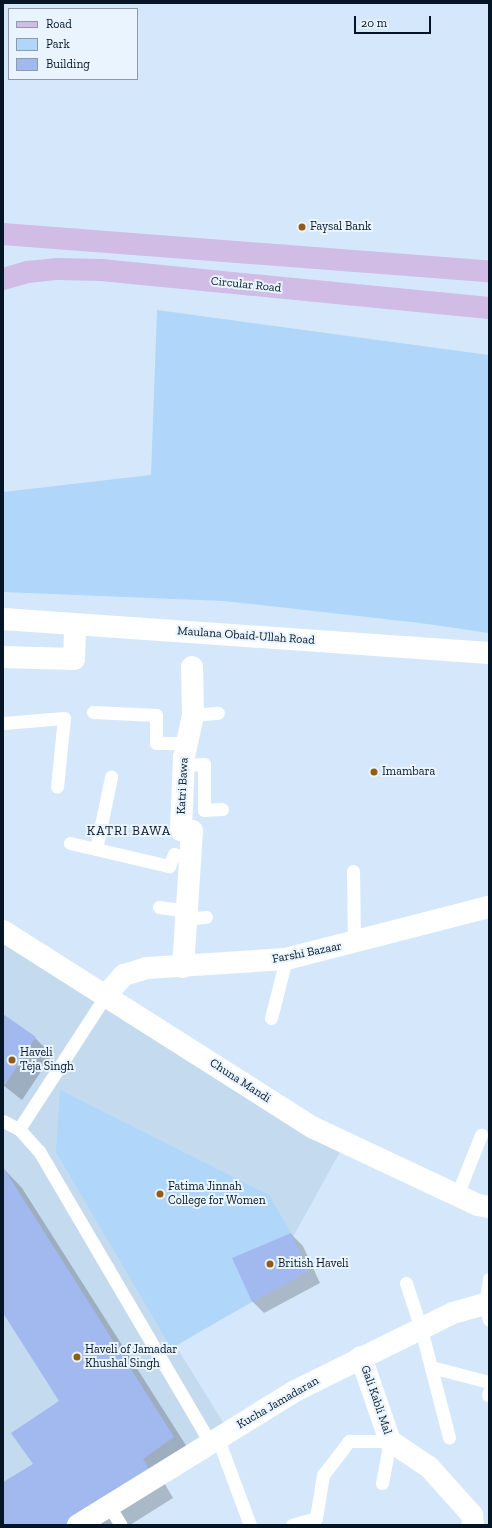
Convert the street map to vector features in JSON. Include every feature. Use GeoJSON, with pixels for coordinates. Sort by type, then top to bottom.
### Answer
{"type":"FeatureCollection","features":[{"type":"Feature","properties":{"kind":"main road"},"geometry":{"type":"LineString","coordinates":[[3,234],[489,271]]}},
{"type":"Feature","properties":{"kind":"main road","name":"Circular Road"},"geometry":{"type":"LineString","coordinates":[[3,279],[28,272],[58,269],[101,270],[489,308]]}},
{"type":"Feature","properties":{"kind":"street","name":"Maulana Obaid-Ullah Road"},"geometry":{"type":"LineString","coordinates":[[3,619],[489,653]]}},
{"type":"Feature","properties":{"kind":"street"},"geometry":{"type":"LineString","coordinates":[[3,657],[74,659],[75,631]]}},
{"type":"Feature","properties":{"kind":"street","name":"Katri Bawa"},"geometry":{"type":"LineString","coordinates":[[183,967],[193,916],[191,861],[192,831],[181,830],[183,765],[186,743],[193,714],[192,667]]}},
{"type":"Feature","properties":{"kind":"street","name":"Farshi Bazaar"},"geometry":{"type":"LineString","coordinates":[[106,995],[124,975],[147,968],[183,967],[286,959],[354,943],[489,907]]}},
{"type":"Feature","properties":{"kind":"street","name":"Chuna Mandi"},"geometry":{"type":"LineString","coordinates":[[3,931],[314,1128],[478,1205],[489,1207]]}},
{"type":"Feature","properties":{"kind":"street","name":"Kucha Jamadaran"},"geometry":{"type":"LineString","coordinates":[[78,1525],[293,1392],[361,1357],[453,1313],[488,1309]]}},
{"type":"Feature","properties":{"kind":"street","name":"Gali Kabli Mal"},"geometry":{"type":"LineString","coordinates":[[361,1357],[390,1441],[428,1467],[472,1515],[473,1525]]}},
{"type":"Feature","properties":{"kind":"lane"},"geometry":{"type":"LineString","coordinates":[[93,712],[156,715],[156,743],[186,743]]}},
{"type":"Feature","properties":{"kind":"lane"},"geometry":{"type":"LineString","coordinates":[[193,714],[218,713]]}},
{"type":"Feature","properties":{"kind":"lane"},"geometry":{"type":"LineString","coordinates":[[3,722],[64,718],[57,787]]}},
{"type":"Feature","properties":{"kind":"lane"},"geometry":{"type":"LineString","coordinates":[[183,765],[204,764],[204,810],[222,809]]}},
{"type":"Feature","properties":{"kind":"lane"},"geometry":{"type":"LineString","coordinates":[[96,849],[111,777]]}},
{"type":"Feature","properties":{"kind":"lane"},"geometry":{"type":"LineString","coordinates":[[70,842],[169,866],[174,854],[191,861]]}},
{"type":"Feature","properties":{"kind":"lane"},"geometry":{"type":"LineString","coordinates":[[353,871],[354,943]]}},
{"type":"Feature","properties":{"kind":"lane"},"geometry":{"type":"LineString","coordinates":[[159,907],[193,916]]}},
{"type":"Feature","properties":{"kind":"lane"},"geometry":{"type":"LineString","coordinates":[[271,1018],[286,959]]}},
{"type":"Feature","properties":{"kind":"lane"},"geometry":{"type":"LineString","coordinates":[[19,1129],[106,995]]}},
{"type":"Feature","properties":{"kind":"lane"},"geometry":{"type":"LineString","coordinates":[[3,1121],[19,1129],[39,1151],[214,1441],[250,1525]]}},
{"type":"Feature","properties":{"kind":"lane"},"geometry":{"type":"LineString","coordinates":[[457,1195],[481,1135]]}},
{"type":"Feature","properties":{"kind":"lane"},"geometry":{"type":"LineString","coordinates":[[488,1309],[489,1279]]}},
{"type":"Feature","properties":{"kind":"lane"},"geometry":{"type":"LineString","coordinates":[[406,1283],[421,1329],[449,1437]]}},
{"type":"Feature","properties":{"kind":"lane"},"geometry":{"type":"LineString","coordinates":[[431,1367],[489,1390]]}},
{"type":"Feature","properties":{"kind":"lane"},"geometry":{"type":"LineString","coordinates":[[293,1525],[316,1518],[323,1475],[349,1441],[390,1441],[382,1483]]}},
{"type":"Feature","properties":{"kind":"lane"},"geometry":{"type":"LineString","coordinates":[[109,1506],[121,1525]]}},
{"type":"Feature","properties":{"kind":"shaded area","name":"Fatima Jinnah College for Women"},"geometry":{"type":"Polygon","coordinates":[[[3,931],[341,1150],[293,1237],[309,1271],[298,1274],[176,1346],[229,1432],[190,1456],[3,1525],[3,931]]]}},
{"type":"Feature","properties":{"kind":"green space"},"geometry":{"type":"Polygon","coordinates":[[[157,310],[489,355],[489,633],[420,623],[224,601],[3,592],[3,492],[151,475],[157,310]]]}},
{"type":"Feature","properties":{"kind":"green space"},"geometry":{"type":"Polygon","coordinates":[[[60,1090],[269,1195],[291,1233],[232,1258],[252,1302],[171,1348],[56,1152],[60,1090]]]}},
{"type":"Feature","properties":{"kind":"building","name":"Haveli Teja Singh"},"geometry":{"type":"Polygon","coordinates":[[[3,1014],[36,1037],[5,1085],[3,1083],[3,1014]]]}},
{"type":"Feature","properties":{"kind":"building","name":"Haveli of Jamadar Khushal Singh"},"geometry":{"type":"Polygon","coordinates":[[[3,1167],[174,1437],[143,1459],[154,1478],[78,1525],[3,1525],[3,1482],[33,1464],[11,1433],[59,1401],[3,1313],[3,1167]]]}},
{"type":"Feature","properties":{"kind":"building","name":"British Haveli"},"geometry":{"type":"Polygon","coordinates":[[[291,1233],[309,1271],[252,1302],[232,1258],[291,1233]]]}},
{"type":"Feature","properties":{"kind":"place","name":"Faysal Bank"},"geometry":{"type":"Point","coordinates":[302,227]}},
{"type":"Feature","properties":{"kind":"place","name":"Imambara"},"geometry":{"type":"Point","coordinates":[374,772]}},
{"type":"Feature","properties":{"kind":"place","name":"Haveli Teja Singh"},"geometry":{"type":"Point","coordinates":[12,1060]}},
{"type":"Feature","properties":{"kind":"place","name":"Fatima Jinnah College for Women"},"geometry":{"type":"Point","coordinates":[160,1194]}},
{"type":"Feature","properties":{"kind":"place","name":"British Haveli"},"geometry":{"type":"Point","coordinates":[270,1264]}},
{"type":"Feature","properties":{"kind":"place","name":"Haveli of Jamadar Khushal Singh"},"geometry":{"type":"Point","coordinates":[77,1357]}},
{"type":"Feature","properties":{"kind":"district","name":"KATRI BAWA"},"geometry":{"type":"Point","coordinates":[129,831]}}]}
